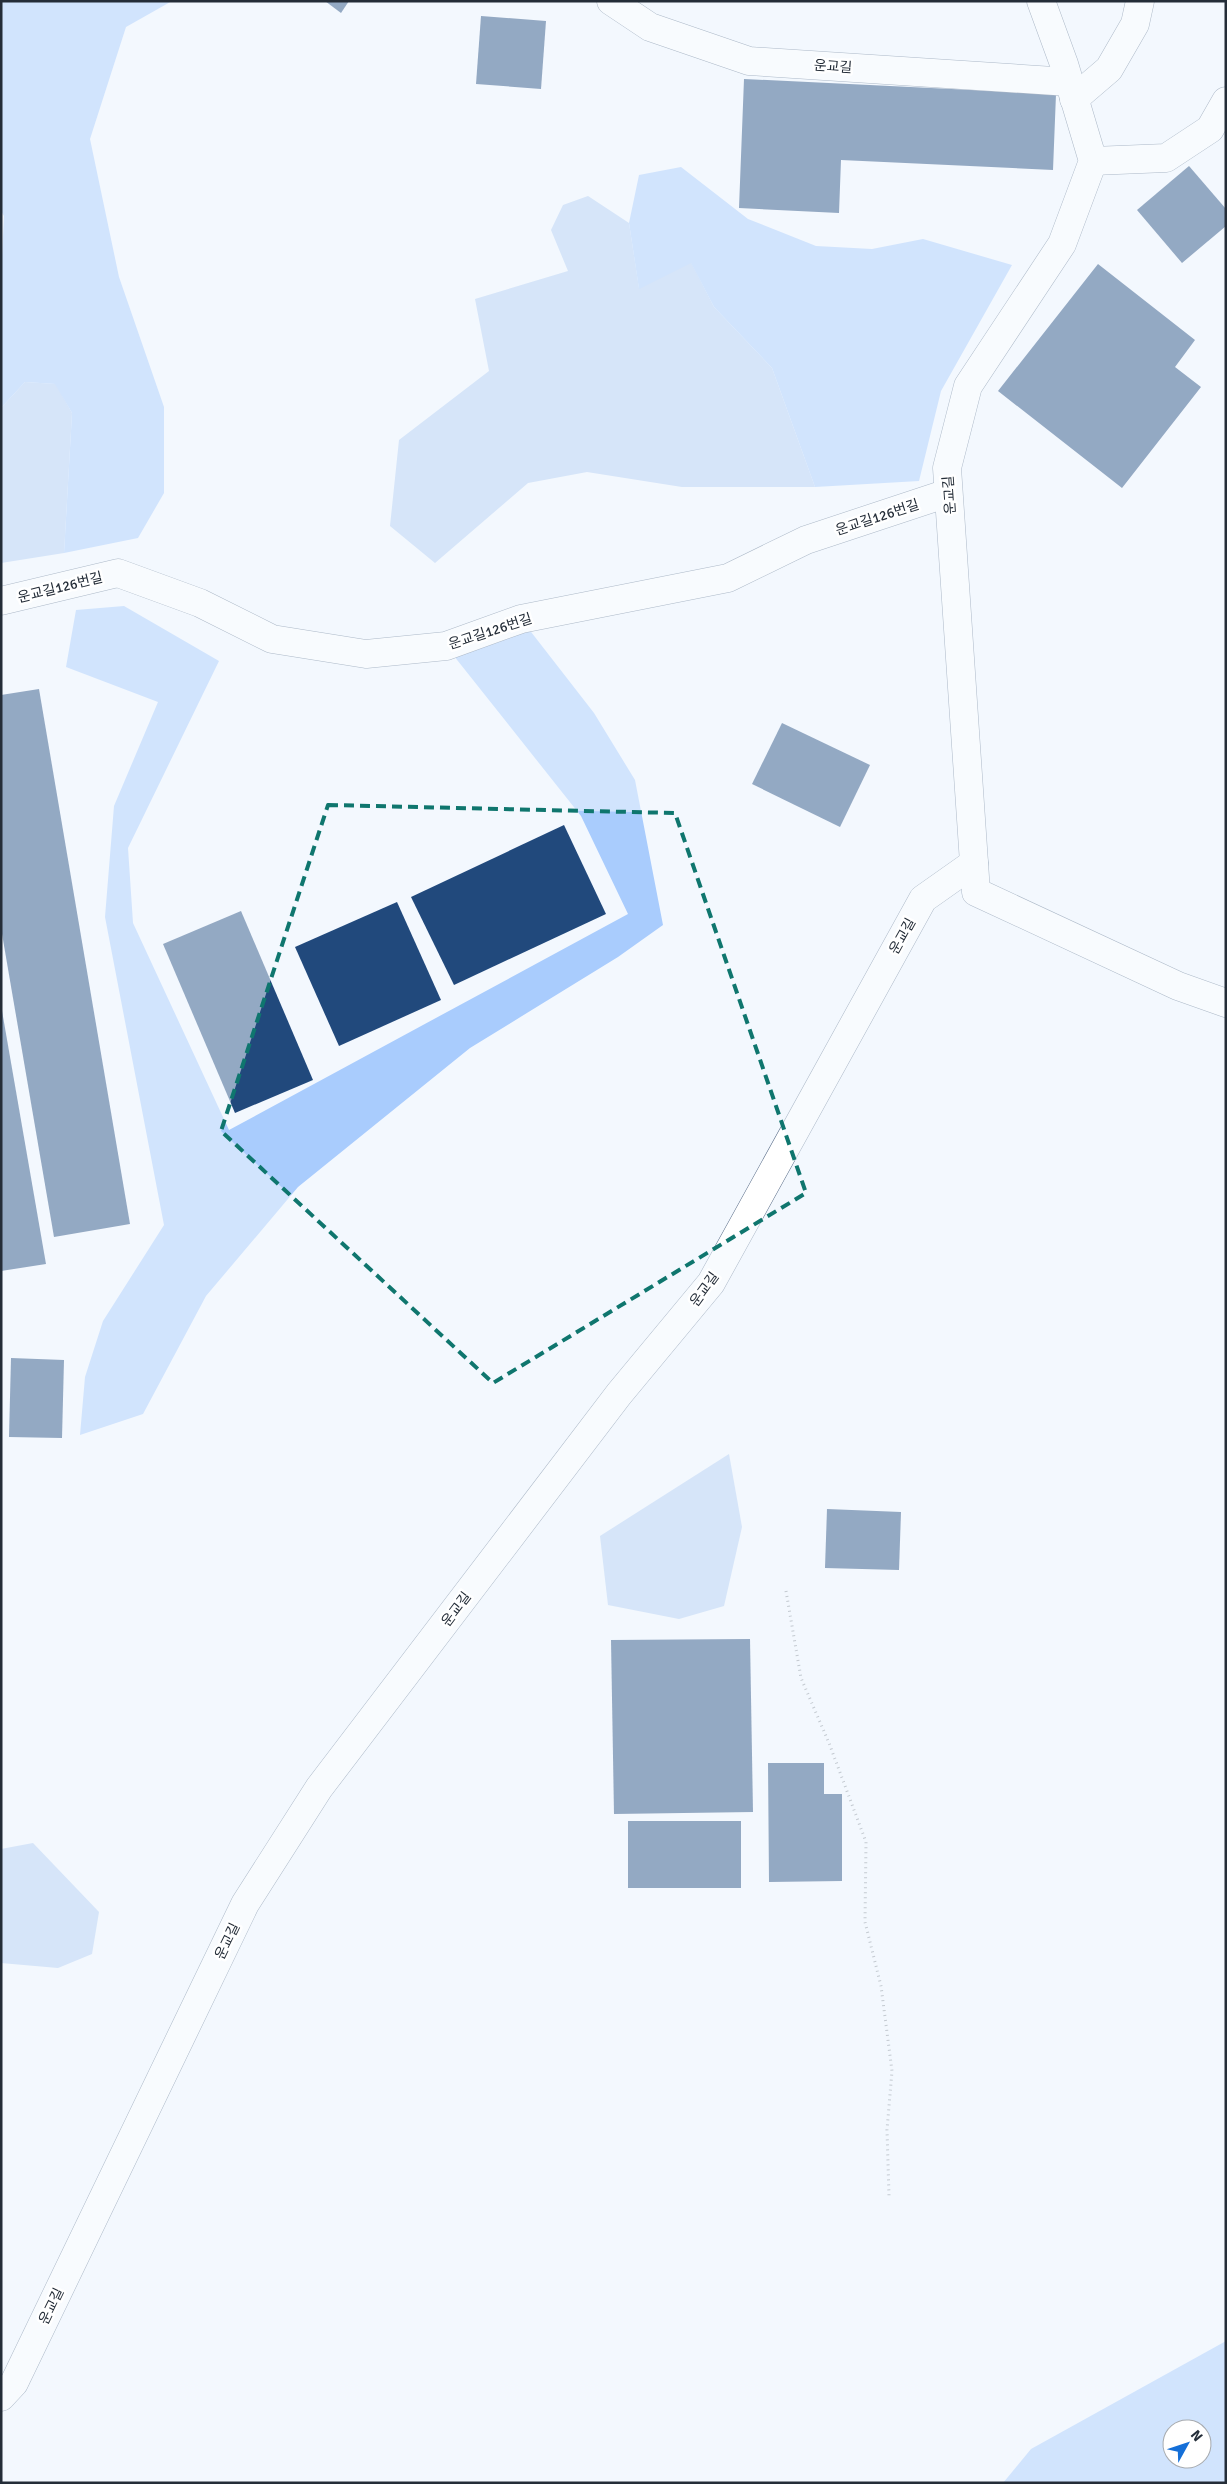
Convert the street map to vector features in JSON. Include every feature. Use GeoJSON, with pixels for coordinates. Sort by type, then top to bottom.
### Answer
{"type":"FeatureCollection","features":[{"type":"Feature","properties":{"kind":"street","name":"운교길"},"geometry":{"type":"LineString","coordinates":[[611,1],[650,28],[749,61],[1072,90]]}},
{"type":"Feature","properties":{"kind":"street"},"geometry":{"type":"LineString","coordinates":[[1041,1],[1072,90],[1093,161],[1166,158],[1210,129],[1226,101]]}},
{"type":"Feature","properties":{"kind":"street"},"geometry":{"type":"LineString","coordinates":[[1072,90],[1109,69],[1135,24],[1140,1]]}},
{"type":"Feature","properties":{"kind":"street","name":"운교길"},"geometry":{"type":"LineString","coordinates":[[1093,161],[1062,244],[968,386],[947,468],[976,892],[1178,986],[1226,1003]]}},
{"type":"Feature","properties":{"kind":"street","name":"운교길126번길"},"geometry":{"type":"LineString","coordinates":[[1,601],[118,573],[200,603],[272,639],[366,654],[446,646],[521,619],[728,578],[806,540],[948,493]]}},
{"type":"Feature","properties":{"kind":"street","name":"운교길"},"geometry":{"type":"LineString","coordinates":[[1,2397],[14,2383],[245,1904],[319,1788],[619,1394],[711,1283],[923,899],[974,863]]}},
{"type":"Feature","properties":{"kind":"path"},"geometry":{"type":"LineString","coordinates":[[786,1591],[801,1678],[829,1743],[866,1842],[865,1922],[881,1986],[892,2071],[887,2130],[889,2196]]}},
{"type":"Feature","properties":{"kind":"highlighted area"},"geometry":{"type":"Polygon","coordinates":[[[328,805],[675,813],[806,1193],[493,1383],[221,1131],[328,805]]]}},
{"type":"Feature","properties":{"kind":"shaded area"},"geometry":{"type":"Polygon","coordinates":[[[1,1],[172,1],[126,27],[90,139],[119,277],[164,407],[164,493],[138,538],[64,553],[72,413],[55,384],[25,382],[1,408],[1,276],[4,216],[1,211],[1,1]]]}},
{"type":"Feature","properties":{"kind":"shaded area"},"geometry":{"type":"Polygon","coordinates":[[[681,167],[748,219],[816,246],[872,249],[923,239],[1012,265],[941,391],[919,481],[815,487],[772,368],[714,307],[691,263],[639,289],[629,223],[639,175],[681,167]]]}},
{"type":"Feature","properties":{"kind":"shaded area"},"geometry":{"type":"Polygon","coordinates":[[[588,196],[629,223],[639,288],[691,262],[714,307],[772,368],[815,487],[682,487],[587,472],[528,483],[435,563],[390,526],[399,440],[489,371],[475,299],[568,271],[551,230],[563,205],[588,196]]]}},
{"type":"Feature","properties":{"kind":"shaded area"},"geometry":{"type":"Polygon","coordinates":[[[25,382],[56,384],[72,413],[64,553],[1,563],[1,408],[25,382]]]}},
{"type":"Feature","properties":{"kind":"shaded area"},"geometry":{"type":"Polygon","coordinates":[[[124,606],[219,661],[128,848],[133,923],[229,1130],[628,914],[581,816],[446,646],[521,619],[594,713],[635,780],[663,925],[618,957],[470,1048],[298,1187],[206,1296],[143,1414],[80,1435],[85,1377],[103,1321],[164,1225],[105,917],[114,806],[158,702],[66,667],[76,610],[124,606]]]}},
{"type":"Feature","properties":{"kind":"shaded area"},"geometry":{"type":"Polygon","coordinates":[[[729,1454],[742,1527],[724,1606],[679,1619],[608,1605],[600,1536],[729,1454]]]}},
{"type":"Feature","properties":{"kind":"shaded area"},"geometry":{"type":"Polygon","coordinates":[[[33,1843],[99,1912],[92,1954],[58,1968],[1,1963],[1,1849],[33,1843]]]}},
{"type":"Feature","properties":{"kind":"shaded area"},"geometry":{"type":"Polygon","coordinates":[[[1226,2341],[1226,2483],[1003,2483],[1031,2449],[1226,2341]]]}},
{"type":"Feature","properties":{"kind":"building"},"geometry":{"type":"Polygon","coordinates":[[[325,1],[349,1],[341,13],[325,1]]]}},
{"type":"Feature","properties":{"kind":"building"},"geometry":{"type":"Polygon","coordinates":[[[481,16],[546,21],[541,89],[476,84],[481,16]]]}},
{"type":"Feature","properties":{"kind":"building"},"geometry":{"type":"Polygon","coordinates":[[[744,79],[1056,94],[1053,170],[841,160],[839,213],[739,208],[744,79]]]}},
{"type":"Feature","properties":{"kind":"building"},"geometry":{"type":"Polygon","coordinates":[[[1189,166],[1226,209],[1226,226],[1182,263],[1137,210],[1189,166]]]}},
{"type":"Feature","properties":{"kind":"building"},"geometry":{"type":"Polygon","coordinates":[[[1098,264],[1195,340],[1175,367],[1201,387],[1122,488],[998,391],[1098,264]]]}},
{"type":"Feature","properties":{"kind":"building"},"geometry":{"type":"Polygon","coordinates":[[[39,689],[130,1224],[54,1237],[1,928],[1,695],[39,689]]]}},
{"type":"Feature","properties":{"kind":"building"},"geometry":{"type":"Polygon","coordinates":[[[782,723],[870,765],[840,827],[752,784],[782,723]]]}},
{"type":"Feature","properties":{"kind":"building"},"geometry":{"type":"Polygon","coordinates":[[[564,825],[606,914],[454,985],[411,897],[564,825]]]}},
{"type":"Feature","properties":{"kind":"building"},"geometry":{"type":"Polygon","coordinates":[[[397,902],[441,1000],[339,1046],[295,947],[397,902]]]}},
{"type":"Feature","properties":{"kind":"building"},"geometry":{"type":"Polygon","coordinates":[[[241,911],[313,1080],[235,1113],[163,944],[241,911]]]}},
{"type":"Feature","properties":{"kind":"building"},"geometry":{"type":"Polygon","coordinates":[[[1,1005],[46,1264],[1,1271],[1,1005]]]}},
{"type":"Feature","properties":{"kind":"building"},"geometry":{"type":"Polygon","coordinates":[[[11,1358],[64,1360],[62,1438],[9,1437],[11,1358]]]}},
{"type":"Feature","properties":{"kind":"building"},"geometry":{"type":"Polygon","coordinates":[[[827,1509],[901,1512],[899,1570],[825,1568],[827,1509]]]}},
{"type":"Feature","properties":{"kind":"building"},"geometry":{"type":"Polygon","coordinates":[[[750,1639],[753,1812],[614,1814],[611,1640],[750,1639]]]}},
{"type":"Feature","properties":{"kind":"building"},"geometry":{"type":"Polygon","coordinates":[[[768,1763],[824,1763],[824,1794],[842,1794],[842,1881],[769,1882],[768,1763]]]}},
{"type":"Feature","properties":{"kind":"building"},"geometry":{"type":"Polygon","coordinates":[[[628,1821],[741,1821],[741,1888],[628,1888],[628,1821]]]}}]}
